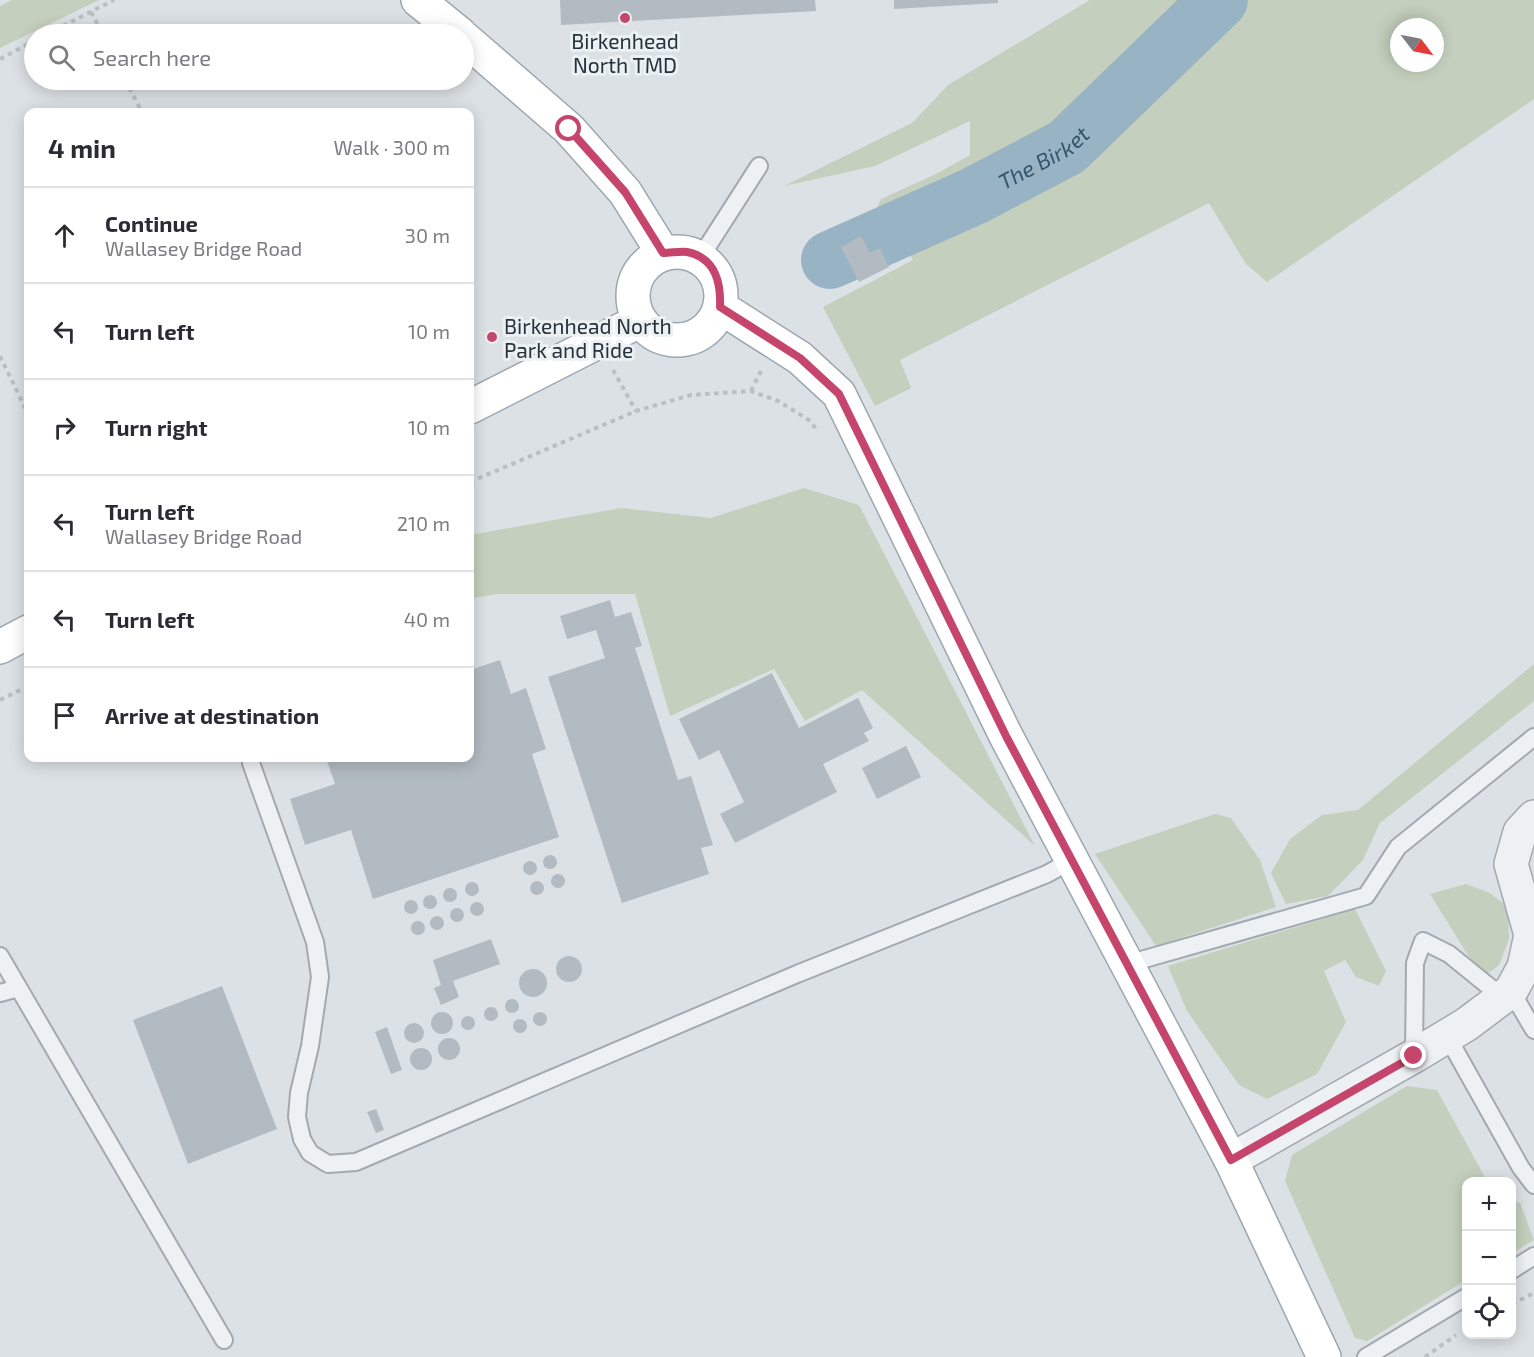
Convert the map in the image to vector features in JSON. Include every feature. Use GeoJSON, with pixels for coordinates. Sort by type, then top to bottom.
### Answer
{"type":"FeatureCollection","features":[{"type":"Feature","properties":{"kind":"main road"},"geometry":{"type":"LineString","coordinates":[[418,0],[448,24]]}},
{"type":"Feature","properties":{"kind":"main road"},"geometry":{"type":"LineString","coordinates":[[474,47],[569,129],[625,192],[663,253]]}},
{"type":"Feature","properties":{"kind":"main road"},"geometry":{"type":"LineString","coordinates":[[686,252],[700,258],[714,271],[721,286],[720,307],[714,321],[703,332],[685,340],[670,341],[655,335],[639,321],[633,308],[632,291],[636,276],[644,264],[663,253],[686,252]]}},
{"type":"Feature","properties":{"kind":"main road"},"geometry":{"type":"LineString","coordinates":[[720,307],[800,358],[839,394],[1006,736],[1231,1160],[1324,1357]]}},
{"type":"Feature","properties":{"kind":"main road"},"geometry":{"type":"LineString","coordinates":[[474,405],[639,321]]}},
{"type":"Feature","properties":{"kind":"main road"},"geometry":{"type":"LineString","coordinates":[[0,646],[24,634]]}},
{"type":"Feature","properties":{"kind":"street"},"geometry":{"type":"LineString","coordinates":[[1231,1160],[1414,1056],[1467,1024],[1506,994],[1524,967],[1531,935],[1511,864],[1520,832],[1534,817]]}},
{"type":"Feature","properties":{"kind":"lane"},"geometry":{"type":"LineString","coordinates":[[700,258],[759,166]]}},
{"type":"Feature","properties":{"kind":"lane"},"geometry":{"type":"LineString","coordinates":[[1127,964],[1366,896],[1398,846],[1534,737]]}},
{"type":"Feature","properties":{"kind":"lane"},"geometry":{"type":"LineString","coordinates":[[251,763],[315,942],[320,977],[310,1046],[299,1093],[297,1117],[302,1139],[310,1153],[328,1164],[356,1162],[797,974],[1047,874],[1072,860]]}},
{"type":"Feature","properties":{"kind":"lane"},"geometry":{"type":"LineString","coordinates":[[1414,1056],[1415,963],[1423,941],[1449,954],[1506,994],[1534,1030]]}},
{"type":"Feature","properties":{"kind":"lane"},"geometry":{"type":"LineString","coordinates":[[0,956],[224,1340]]}},
{"type":"Feature","properties":{"kind":"lane"},"geometry":{"type":"LineString","coordinates":[[0,993],[18,988]]}},
{"type":"Feature","properties":{"kind":"lane"},"geometry":{"type":"LineString","coordinates":[[1447,1036],[1521,1168],[1534,1185]]}},
{"type":"Feature","properties":{"kind":"lane"},"geometry":{"type":"LineString","coordinates":[[1516,1267],[1534,1256]]}},
{"type":"Feature","properties":{"kind":"lane"},"geometry":{"type":"LineString","coordinates":[[1366,1357],[1462,1300]]}},
{"type":"Feature","properties":{"kind":"path"},"geometry":{"type":"LineString","coordinates":[[67,24],[114,0]]}},
{"type":"Feature","properties":{"kind":"path"},"geometry":{"type":"LineString","coordinates":[[91,12],[98,24]]}},
{"type":"Feature","properties":{"kind":"path"},"geometry":{"type":"LineString","coordinates":[[0,58],[24,46]]}},
{"type":"Feature","properties":{"kind":"path"},"geometry":{"type":"LineString","coordinates":[[130,90],[140,108]]}},
{"type":"Feature","properties":{"kind":"path"},"geometry":{"type":"LineString","coordinates":[[597,342],[636,411]]}},
{"type":"Feature","properties":{"kind":"path"},"geometry":{"type":"LineString","coordinates":[[0,356],[24,406]]}},
{"type":"Feature","properties":{"kind":"path"},"geometry":{"type":"LineString","coordinates":[[474,480],[636,411],[691,395],[751,391],[778,401],[808,420],[823,435]]}},
{"type":"Feature","properties":{"kind":"path"},"geometry":{"type":"LineString","coordinates":[[0,700],[24,688]]}},
{"type":"Feature","properties":{"kind":"path"},"geometry":{"type":"LineString","coordinates":[[1516,1302],[1534,1293]]}},
{"type":"Feature","properties":{"kind":"path"},"geometry":{"type":"LineString","coordinates":[[1425,1357],[1458,1333]]}},
{"type":"Feature","properties":{"kind":"green space"},"geometry":{"type":"Polygon","coordinates":[[[12,0],[99,0],[50,24],[24,24],[24,36],[0,48],[0,6],[12,0]]]}},
{"type":"Feature","properties":{"kind":"green space"},"geometry":{"type":"Polygon","coordinates":[[[1090,0],[1190,0],[1129,62],[1079,108],[1032,146],[869,227],[881,199],[936,174],[970,155],[970,121],[875,166],[784,186],[912,123],[948,85],[1090,0]]]}},
{"type":"Feature","properties":{"kind":"green space"},"geometry":{"type":"Polygon","coordinates":[[[1243,0],[1534,0],[1534,99],[1267,282],[1246,264],[1209,203],[900,360],[911,388],[875,406],[823,307],[913,260],[904,244],[1057,171],[1083,153],[1243,0]]]}},
{"type":"Feature","properties":{"kind":"green space"},"geometry":{"type":"Polygon","coordinates":[[[804,488],[859,505],[1035,846],[862,690],[805,721],[774,669],[670,716],[635,594],[496,594],[474,598],[474,534],[621,508],[711,518],[804,488]]]}},
{"type":"Feature","properties":{"kind":"green space"},"geometry":{"type":"Polygon","coordinates":[[[1534,664],[1534,701],[1380,823],[1363,860],[1328,896],[1286,904],[1271,873],[1290,839],[1322,815],[1358,810],[1534,664]]]}},
{"type":"Feature","properties":{"kind":"green space"},"geometry":{"type":"Polygon","coordinates":[[[1215,814],[1231,818],[1260,860],[1276,907],[1156,946],[1095,854],[1215,814]]]}},
{"type":"Feature","properties":{"kind":"green space"},"geometry":{"type":"Polygon","coordinates":[[[1466,884],[1490,893],[1508,907],[1509,939],[1499,965],[1482,978],[1430,894],[1466,884]]]}},
{"type":"Feature","properties":{"kind":"green space"},"geometry":{"type":"Polygon","coordinates":[[[1355,909],[1386,971],[1379,986],[1356,977],[1345,960],[1324,971],[1346,1022],[1317,1074],[1267,1099],[1239,1085],[1187,1011],[1168,966],[1355,909]]]}},
{"type":"Feature","properties":{"kind":"green space"},"geometry":{"type":"Polygon","coordinates":[[[1407,1086],[1437,1090],[1485,1177],[1462,1177],[1462,1282],[1367,1341],[1355,1338],[1285,1181],[1292,1155],[1407,1086]]]}},
{"type":"Feature","properties":{"kind":"green space"},"geometry":{"type":"Polygon","coordinates":[[[1516,1202],[1520,1203],[1534,1240],[1516,1251],[1516,1202]]]}},
{"type":"Feature","properties":{"kind":"building","name":"Birkenhead North TMD"},"geometry":{"type":"Polygon","coordinates":[[[560,0],[815,0],[816,11],[561,25],[560,0]]]}},
{"type":"Feature","properties":{"kind":"building"},"geometry":{"type":"Polygon","coordinates":[[[894,0],[998,0],[998,3],[894,9],[894,0]]]}},
{"type":"Feature","properties":{"kind":"building"},"geometry":{"type":"Polygon","coordinates":[[[861,236],[870,253],[880,248],[889,267],[859,282],[841,247],[861,236]]]}},
{"type":"Feature","properties":{"kind":"building"},"geometry":{"type":"Polygon","coordinates":[[[610,600],[615,617],[631,612],[642,646],[635,648],[678,780],[691,776],[713,845],[701,848],[709,874],[622,903],[548,677],[605,658],[596,630],[567,639],[560,616],[610,600]]]}},
{"type":"Feature","properties":{"kind":"building"},"geometry":{"type":"Polygon","coordinates":[[[500,660],[511,694],[526,688],[546,749],[532,754],[559,837],[373,899],[351,830],[305,845],[290,799],[335,784],[327,762],[474,762],[474,669],[500,660]]]}},
{"type":"Feature","properties":{"kind":"building"},"geometry":{"type":"Polygon","coordinates":[[[772,673],[799,728],[858,698],[873,728],[864,733],[869,741],[823,764],[837,792],[735,843],[720,814],[744,802],[719,750],[699,760],[679,719],[772,673]]]}},
{"type":"Feature","properties":{"kind":"building"},"geometry":{"type":"Polygon","coordinates":[[[906,746],[921,777],[877,799],[862,768],[906,746]]]}},
{"type":"Feature","properties":{"kind":"building"},"geometry":{"type":"Polygon","coordinates":[[[550,855],[555,857],[557,862],[555,867],[550,869],[545,867],[543,862],[545,857],[550,855]]]}},
{"type":"Feature","properties":{"kind":"building"},"geometry":{"type":"Polygon","coordinates":[[[530,861],[535,863],[537,868],[535,873],[530,875],[525,873],[523,868],[525,863],[530,861]]]}},
{"type":"Feature","properties":{"kind":"building"},"geometry":{"type":"Polygon","coordinates":[[[558,874],[563,876],[565,881],[563,886],[558,888],[553,886],[551,881],[553,876],[558,874]]]}},
{"type":"Feature","properties":{"kind":"building"},"geometry":{"type":"Polygon","coordinates":[[[537,881],[542,883],[544,888],[542,893],[537,895],[532,893],[530,888],[532,883],[537,881]]]}},
{"type":"Feature","properties":{"kind":"building"},"geometry":{"type":"Polygon","coordinates":[[[472,882],[477,884],[479,889],[477,894],[472,896],[467,894],[465,889],[467,884],[472,882]]]}},
{"type":"Feature","properties":{"kind":"building"},"geometry":{"type":"Polygon","coordinates":[[[450,888],[455,890],[457,895],[455,900],[450,902],[445,900],[443,895],[445,890],[450,888]]]}},
{"type":"Feature","properties":{"kind":"building"},"geometry":{"type":"Polygon","coordinates":[[[430,895],[435,897],[437,902],[435,907],[430,909],[425,907],[423,902],[425,897],[430,895]]]}},
{"type":"Feature","properties":{"kind":"building"},"geometry":{"type":"Polygon","coordinates":[[[411,900],[416,902],[418,907],[416,912],[411,914],[406,912],[404,907],[406,902],[411,900]]]}},
{"type":"Feature","properties":{"kind":"building"},"geometry":{"type":"Polygon","coordinates":[[[477,902],[482,904],[484,909],[482,914],[477,916],[472,914],[470,909],[472,904],[477,902]]]}},
{"type":"Feature","properties":{"kind":"building"},"geometry":{"type":"Polygon","coordinates":[[[457,908],[462,910],[464,915],[462,920],[457,922],[452,920],[450,915],[452,910],[457,908]]]}},
{"type":"Feature","properties":{"kind":"building"},"geometry":{"type":"Polygon","coordinates":[[[437,916],[442,918],[444,923],[442,928],[437,930],[432,928],[430,923],[432,918],[437,916]]]}},
{"type":"Feature","properties":{"kind":"building"},"geometry":{"type":"Polygon","coordinates":[[[418,921],[423,923],[425,928],[423,933],[418,935],[413,933],[411,928],[413,923],[418,921]]]}},
{"type":"Feature","properties":{"kind":"building"},"geometry":{"type":"Polygon","coordinates":[[[491,939],[500,964],[453,981],[459,997],[441,1005],[434,988],[441,985],[433,960],[491,939]]]}},
{"type":"Feature","properties":{"kind":"building"},"geometry":{"type":"Polygon","coordinates":[[[569,956],[578,960],[582,969],[578,978],[569,982],[560,978],[556,969],[560,960],[569,956]]]}},
{"type":"Feature","properties":{"kind":"building"},"geometry":{"type":"Polygon","coordinates":[[[533,969],[543,973],[547,983],[543,993],[533,997],[523,993],[519,983],[523,973],[533,969]]]}},
{"type":"Feature","properties":{"kind":"building"},"geometry":{"type":"Polygon","coordinates":[[[222,986],[277,1129],[188,1164],[133,1020],[222,986]]]}},
{"type":"Feature","properties":{"kind":"building"},"geometry":{"type":"Polygon","coordinates":[[[512,999],[517,1001],[519,1006],[517,1011],[512,1013],[507,1011],[505,1006],[507,1001],[512,999]]]}},
{"type":"Feature","properties":{"kind":"building"},"geometry":{"type":"Polygon","coordinates":[[[491,1007],[496,1009],[498,1014],[496,1019],[491,1021],[486,1019],[484,1014],[486,1009],[491,1007]]]}},
{"type":"Feature","properties":{"kind":"building"},"geometry":{"type":"Polygon","coordinates":[[[442,1012],[452,1019],[453,1023],[446,1033],[442,1034],[432,1027],[431,1023],[438,1013],[442,1012]]]}},
{"type":"Feature","properties":{"kind":"building"},"geometry":{"type":"Polygon","coordinates":[[[540,1012],[545,1014],[547,1019],[545,1024],[540,1026],[535,1024],[533,1019],[535,1014],[540,1012]]]}},
{"type":"Feature","properties":{"kind":"building"},"geometry":{"type":"Polygon","coordinates":[[[468,1016],[473,1018],[475,1023],[473,1028],[468,1030],[463,1028],[461,1023],[463,1018],[468,1016]]]}},
{"type":"Feature","properties":{"kind":"building"},"geometry":{"type":"Polygon","coordinates":[[[520,1019],[525,1021],[527,1026],[525,1031],[520,1033],[515,1031],[513,1026],[515,1021],[520,1019]]]}},
{"type":"Feature","properties":{"kind":"building"},"geometry":{"type":"Polygon","coordinates":[[[410,1023],[418,1023],[424,1029],[424,1037],[418,1043],[410,1043],[404,1037],[404,1029],[410,1023]]]}},
{"type":"Feature","properties":{"kind":"building"},"geometry":{"type":"Polygon","coordinates":[[[387,1027],[402,1070],[391,1074],[375,1032],[387,1027]]]}},
{"type":"Feature","properties":{"kind":"building"},"geometry":{"type":"Polygon","coordinates":[[[449,1038],[459,1045],[460,1049],[453,1059],[449,1060],[439,1053],[438,1049],[445,1039],[449,1038]]]}},
{"type":"Feature","properties":{"kind":"building"},"geometry":{"type":"Polygon","coordinates":[[[421,1048],[431,1055],[432,1059],[425,1069],[421,1070],[411,1063],[410,1059],[417,1049],[421,1048]]]}},
{"type":"Feature","properties":{"kind":"building"},"geometry":{"type":"Polygon","coordinates":[[[376,1109],[384,1130],[376,1133],[367,1112],[376,1109]]]}},
{"type":"Feature","properties":{"kind":"waterway","name":"The Birket"},"geometry":{"type":"LineString","coordinates":[[830,260],[974,196],[1067,147],[1219,0]]}},
{"type":"Feature","properties":{"kind":"place","name":"Birkenhead North TMD"},"geometry":{"type":"Point","coordinates":[625,18]}},
{"type":"Feature","properties":{"kind":"place","name":"Birkenhead North Park and Ride"},"geometry":{"type":"Point","coordinates":[492,337]}},
{"type":"Feature","properties":{"kind":"route"},"geometry":{"type":"LineString","coordinates":[[569,129],[625,192],[663,253],[686,252],[700,258],[714,271],[721,286],[720,307],[800,358],[839,394],[1006,736],[1231,1160],[1414,1056]]}}]}
